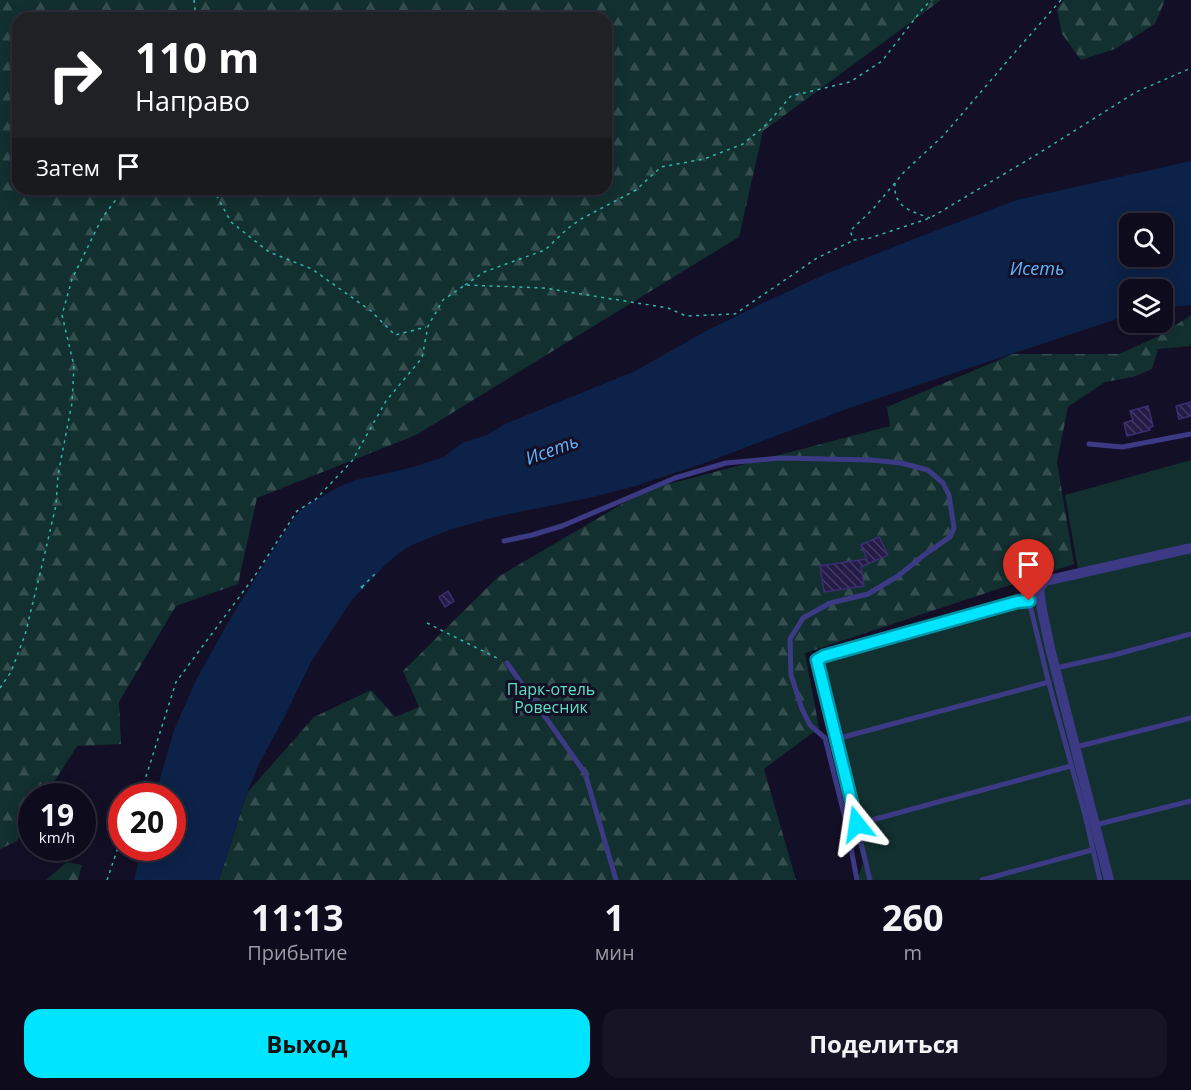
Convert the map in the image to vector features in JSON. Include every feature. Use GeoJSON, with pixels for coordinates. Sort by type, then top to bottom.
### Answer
{"type":"FeatureCollection","features":[{"type":"Feature","properties":{"kind":"street"},"geometry":{"type":"LineString","coordinates":[[1109,880],[1070,730],[1039,589],[1045,581],[1191,548]]}},
{"type":"Feature","properties":{"kind":"lane"},"geometry":{"type":"LineString","coordinates":[[1089,444],[1122,447],[1191,434]]}},
{"type":"Feature","properties":{"kind":"lane"},"geometry":{"type":"LineString","coordinates":[[504,540],[562,526],[675,478],[726,464],[780,458],[872,460],[901,463],[928,470],[943,483],[949,495],[954,528],[950,537],[898,576],[867,594],[830,603],[803,618],[790,639],[791,675],[802,709],[810,724],[825,738],[846,822],[857,880]]}},
{"type":"Feature","properties":{"kind":"lane"},"geometry":{"type":"LineString","coordinates":[[870,880],[817,660],[824,656],[1017,602],[1029,601],[1100,880]]}},
{"type":"Feature","properties":{"kind":"lane"},"geometry":{"type":"LineString","coordinates":[[1056,668],[1191,634]]}},
{"type":"Feature","properties":{"kind":"lane"},"geometry":{"type":"LineString","coordinates":[[507,663],[585,773],[616,880]]}},
{"type":"Feature","properties":{"kind":"lane"},"geometry":{"type":"LineString","coordinates":[[836,739],[1049,682]]}},
{"type":"Feature","properties":{"kind":"lane"},"geometry":{"type":"LineString","coordinates":[[1076,747],[1191,718]]}},
{"type":"Feature","properties":{"kind":"lane"},"geometry":{"type":"LineString","coordinates":[[857,824],[1071,766]]}},
{"type":"Feature","properties":{"kind":"lane"},"geometry":{"type":"LineString","coordinates":[[1095,825],[1191,801]]}},
{"type":"Feature","properties":{"kind":"lane"},"geometry":{"type":"LineString","coordinates":[[982,880],[1092,850]]}},
{"type":"Feature","properties":{"kind":"path"},"geometry":{"type":"LineString","coordinates":[[144,783],[176,682],[254,577],[297,511],[316,499],[352,461],[386,401],[422,358],[428,326],[443,300],[484,272],[545,250],[567,229],[581,219],[636,190],[661,167],[704,159],[743,144],[767,124],[791,96],[850,82],[882,61],[932,0]]}},
{"type":"Feature","properties":{"kind":"path"},"geometry":{"type":"LineString","coordinates":[[854,240],[850,231],[873,209],[905,171],[943,136],[1061,0]]}},
{"type":"Feature","properties":{"kind":"path"},"geometry":{"type":"LineString","coordinates":[[465,285],[544,288],[668,308],[686,316],[735,314],[817,258],[854,240],[870,238],[930,218],[1136,92],[1191,68]]}},
{"type":"Feature","properties":{"kind":"path"},"geometry":{"type":"LineString","coordinates":[[896,182],[895,192],[898,201],[905,208],[930,218]]}},
{"type":"Feature","properties":{"kind":"path"},"geometry":{"type":"LineString","coordinates":[[0,688],[11,672],[24,635],[56,505],[58,475],[72,403],[74,366],[62,315],[64,306],[72,279],[92,238],[102,219],[120,195]]}},
{"type":"Feature","properties":{"kind":"path"},"geometry":{"type":"LineString","coordinates":[[216,195],[231,222],[269,252],[312,269],[371,311],[395,335],[428,326]]}},
{"type":"Feature","properties":{"kind":"path"},"geometry":{"type":"LineString","coordinates":[[362,587],[376,573]]}},
{"type":"Feature","properties":{"kind":"path"},"geometry":{"type":"LineString","coordinates":[[427,623],[507,663]]}},
{"type":"Feature","properties":{"kind":"path"},"geometry":{"type":"LineString","coordinates":[[107,880],[113,861]]}},
{"type":"Feature","properties":{"kind":"green space"},"geometry":{"type":"Polygon","coordinates":[[[0,0],[941,0],[763,131],[739,237],[416,435],[257,498],[238,584],[176,606],[119,702],[121,744],[77,746],[53,783],[18,783],[18,839],[0,849],[0,0]]]}},
{"type":"Feature","properties":{"kind":"green space"},"geometry":{"type":"Polygon","coordinates":[[[1064,0],[1165,0],[1155,24],[1115,49],[1081,60],[1062,34],[1057,9],[1064,0]]]}},
{"type":"Feature","properties":{"kind":"green space","name":"Парк-отель Ровесник"},"geometry":{"type":"Polygon","coordinates":[[[1191,315],[1191,346],[1158,349],[1152,369],[1133,377],[1105,382],[1068,407],[1057,462],[1074,564],[805,653],[819,728],[764,769],[796,880],[219,880],[247,793],[314,717],[371,690],[395,717],[419,707],[403,671],[498,577],[646,490],[890,426],[887,407],[1013,354],[1119,354],[1164,333],[1173,333],[1173,327],[1191,315]]]}},
{"type":"Feature","properties":{"kind":"green space"},"geometry":{"type":"Polygon","coordinates":[[[1191,460],[1191,880],[857,880],[863,863],[810,656],[1079,575],[1065,495],[1191,460]]]}},
{"type":"Feature","properties":{"kind":"green space"},"geometry":{"type":"Polygon","coordinates":[[[67,862],[82,865],[78,880],[46,880],[67,862]]]}},
{"type":"Feature","properties":{"kind":"water","name":"Исеть"},"geometry":{"type":"Polygon","coordinates":[[[1191,161],[1191,305],[1173,307],[1173,279],[1119,279],[1119,318],[849,408],[702,464],[632,487],[495,517],[449,530],[412,545],[399,553],[351,601],[311,662],[260,762],[247,793],[219,880],[134,880],[139,861],[186,861],[186,783],[159,783],[174,730],[197,678],[234,612],[293,519],[302,509],[339,487],[356,480],[410,468],[444,457],[462,443],[487,435],[505,424],[635,371],[706,331],[763,303],[828,273],[1017,200],[1191,161]]]}},
{"type":"Feature","properties":{"kind":"building"},"geometry":{"type":"Polygon","coordinates":[[[1191,402],[1191,416],[1179,419],[1176,406],[1191,402]]]}},
{"type":"Feature","properties":{"kind":"building"},"geometry":{"type":"Polygon","coordinates":[[[1148,406],[1153,426],[1149,428],[1150,430],[1127,436],[1124,423],[1133,420],[1130,411],[1148,406]]]}},
{"type":"Feature","properties":{"kind":"building"},"geometry":{"type":"Polygon","coordinates":[[[879,537],[888,555],[861,567],[864,586],[824,592],[820,566],[867,559],[861,545],[879,537]]]}},
{"type":"Feature","properties":{"kind":"building"},"geometry":{"type":"Polygon","coordinates":[[[448,591],[454,601],[445,607],[439,597],[448,591]]]}},
{"type":"Feature","properties":{"kind":"route"},"geometry":{"type":"LineString","coordinates":[[857,824],[817,660],[824,656],[1017,602],[1029,601]]}}]}
